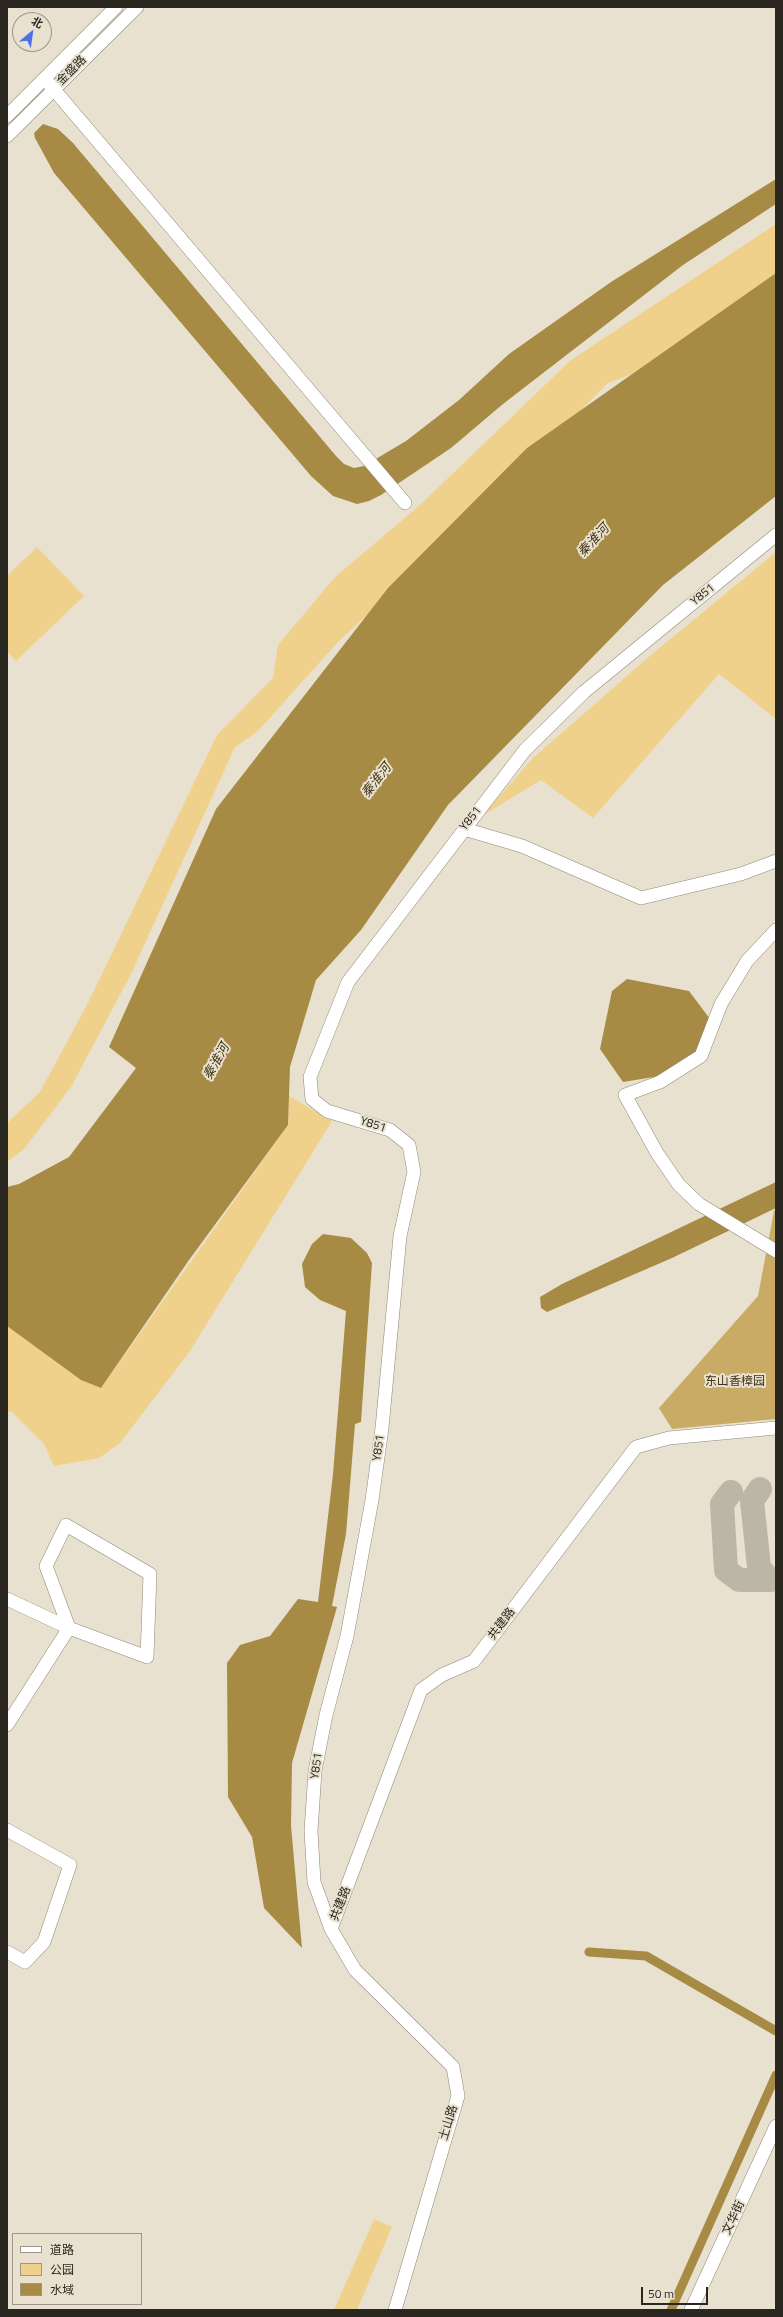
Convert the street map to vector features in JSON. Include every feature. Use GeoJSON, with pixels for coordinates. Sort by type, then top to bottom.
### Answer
{"type":"FeatureCollection","features":[{"type":"Feature","properties":{"kind":"street","name":"金盛路"},"geometry":{"type":"LineString","coordinates":[[7,116],[116,7]]}},
{"type":"Feature","properties":{"kind":"street","name":"金盛路"},"geometry":{"type":"LineString","coordinates":[[7,136],[137,7]]}},
{"type":"Feature","properties":{"kind":"street"},"geometry":{"type":"LineString","coordinates":[[45,79],[405,503]]}},
{"type":"Feature","properties":{"kind":"street","name":"Y851"},"geometry":{"type":"LineString","coordinates":[[331,1929],[314,1882],[311,1831],[315,1770],[326,1715],[347,1636],[372,1500],[382,1428],[400,1236],[414,1172],[409,1145],[390,1130],[327,1111],[312,1099],[310,1077],[348,982],[524,750],[584,692],[776,535]]}},
{"type":"Feature","properties":{"kind":"street"},"geometry":{"type":"LineString","coordinates":[[464,829],[522,846],[641,898],[741,874],[776,862]]}},
{"type":"Feature","properties":{"kind":"street"},"geometry":{"type":"LineString","coordinates":[[776,930],[747,961],[721,1004],[701,1056],[660,1082],[625,1096],[657,1153],[680,1185],[699,1204],[776,1251]]}},
{"type":"Feature","properties":{"kind":"street","name":"共建路"},"geometry":{"type":"LineString","coordinates":[[331,1929],[421,1690],[442,1675],[474,1661],[636,1447],[669,1438],[776,1428]]}},
{"type":"Feature","properties":{"kind":"street"},"geometry":{"type":"LineString","coordinates":[[7,1599],[69,1628],[147,1657],[150,1574],[66,1525],[46,1566],[69,1628]]}},
{"type":"Feature","properties":{"kind":"street"},"geometry":{"type":"LineString","coordinates":[[7,1725],[69,1628]]}},
{"type":"Feature","properties":{"kind":"street"},"geometry":{"type":"LineString","coordinates":[[7,1830],[70,1865],[44,1942],[25,1962],[7,1952]]}},
{"type":"Feature","properties":{"kind":"street","name":"土山路"},"geometry":{"type":"LineString","coordinates":[[331,1929],[355,1970],[453,2067],[458,2096],[395,2310]]}},
{"type":"Feature","properties":{"kind":"street","name":"文华街"},"geometry":{"type":"LineString","coordinates":[[691,2310],[776,2126]]}},
{"type":"Feature","properties":{"kind":"green space"},"geometry":{"type":"Polygon","coordinates":[[[776,224],[776,277],[663,363],[608,383],[500,491],[339,641],[258,731],[235,747],[130,976],[71,1087],[24,1149],[7,1162],[7,1123],[40,1092],[89,1001],[217,735],[273,678],[278,645],[335,577],[420,505],[571,360],[776,224]]]}},
{"type":"Feature","properties":{"kind":"green space"},"geometry":{"type":"Polygon","coordinates":[[[37,547],[84,596],[16,661],[7,651],[7,576],[37,547]]]}},
{"type":"Feature","properties":{"kind":"green space"},"geometry":{"type":"Polygon","coordinates":[[[776,552],[776,719],[719,674],[593,818],[541,780],[482,816],[533,758],[651,655],[776,552]]]}},
{"type":"Feature","properties":{"kind":"green space"},"geometry":{"type":"Polygon","coordinates":[[[289,1096],[332,1121],[190,1351],[120,1443],[99,1458],[54,1466],[44,1444],[12,1412],[7,1411],[7,1326],[81,1380],[101,1388],[288,1125],[289,1096]]]}},
{"type":"Feature","properties":{"kind":"green space","name":"东山香樟园"},"geometry":{"type":"Polygon","coordinates":[[[776,1210],[776,1419],[672,1429],[659,1408],[758,1296],[774,1211],[776,1210]]]}},
{"type":"Feature","properties":{"kind":"green space"},"geometry":{"type":"Polygon","coordinates":[[[374,2219],[392,2227],[357,2310],[334,2310],[374,2219]]]}},
{"type":"Feature","properties":{"kind":"water"},"geometry":{"type":"Polygon","coordinates":[[[43,124],[58,129],[73,143],[336,456],[344,464],[354,468],[364,466],[406,441],[459,400],[509,354],[611,282],[776,179],[776,204],[683,265],[503,404],[451,448],[381,495],[369,501],[357,504],[333,496],[311,476],[54,173],[35,138],[34,133],[43,124]]]}},
{"type":"Feature","properties":{"kind":"water","name":"秦淮河"},"geometry":{"type":"Polygon","coordinates":[[[776,273],[776,496],[663,585],[448,805],[361,930],[316,980],[290,1067],[288,1125],[189,1260],[101,1388],[81,1380],[7,1326],[7,1187],[19,1184],[69,1157],[136,1068],[109,1047],[216,809],[388,588],[527,448],[776,273]]]}},
{"type":"Feature","properties":{"kind":"water"},"geometry":{"type":"Polygon","coordinates":[[[627,979],[689,991],[710,1019],[696,1053],[660,1076],[623,1082],[600,1049],[612,991],[627,979]]]}},
{"type":"Feature","properties":{"kind":"water"},"geometry":{"type":"Polygon","coordinates":[[[776,1182],[776,1208],[672,1258],[547,1312],[541,1308],[540,1297],[562,1284],[776,1182]]]}},
{"type":"Feature","properties":{"kind":"water"},"geometry":{"type":"Polygon","coordinates":[[[323,1234],[351,1238],[367,1253],[372,1263],[361,1422],[355,1424],[346,1534],[332,1606],[337,1607],[292,1763],[291,1826],[302,1948],[264,1908],[252,1837],[228,1797],[227,1663],[240,1645],[270,1636],[298,1599],[318,1602],[333,1474],[346,1311],[320,1300],[305,1287],[302,1264],[312,1244],[323,1234]]]}},
{"type":"Feature","properties":{"kind":"waterway"},"geometry":{"type":"LineString","coordinates":[[589,1952],[646,1956],[776,2031]]}},
{"type":"Feature","properties":{"kind":"waterway"},"geometry":{"type":"LineString","coordinates":[[671,2310],[776,2075]]}},
{"type":"Feature","properties":{"kind":"taxiway"},"geometry":{"type":"LineString","coordinates":[[760,1489],[752,1501],[759,1567],[769,1580],[776,1579]]}},
{"type":"Feature","properties":{"kind":"taxiway"},"geometry":{"type":"LineString","coordinates":[[731,1492],[722,1504],[726,1570],[739,1580],[769,1580]]}}]}
